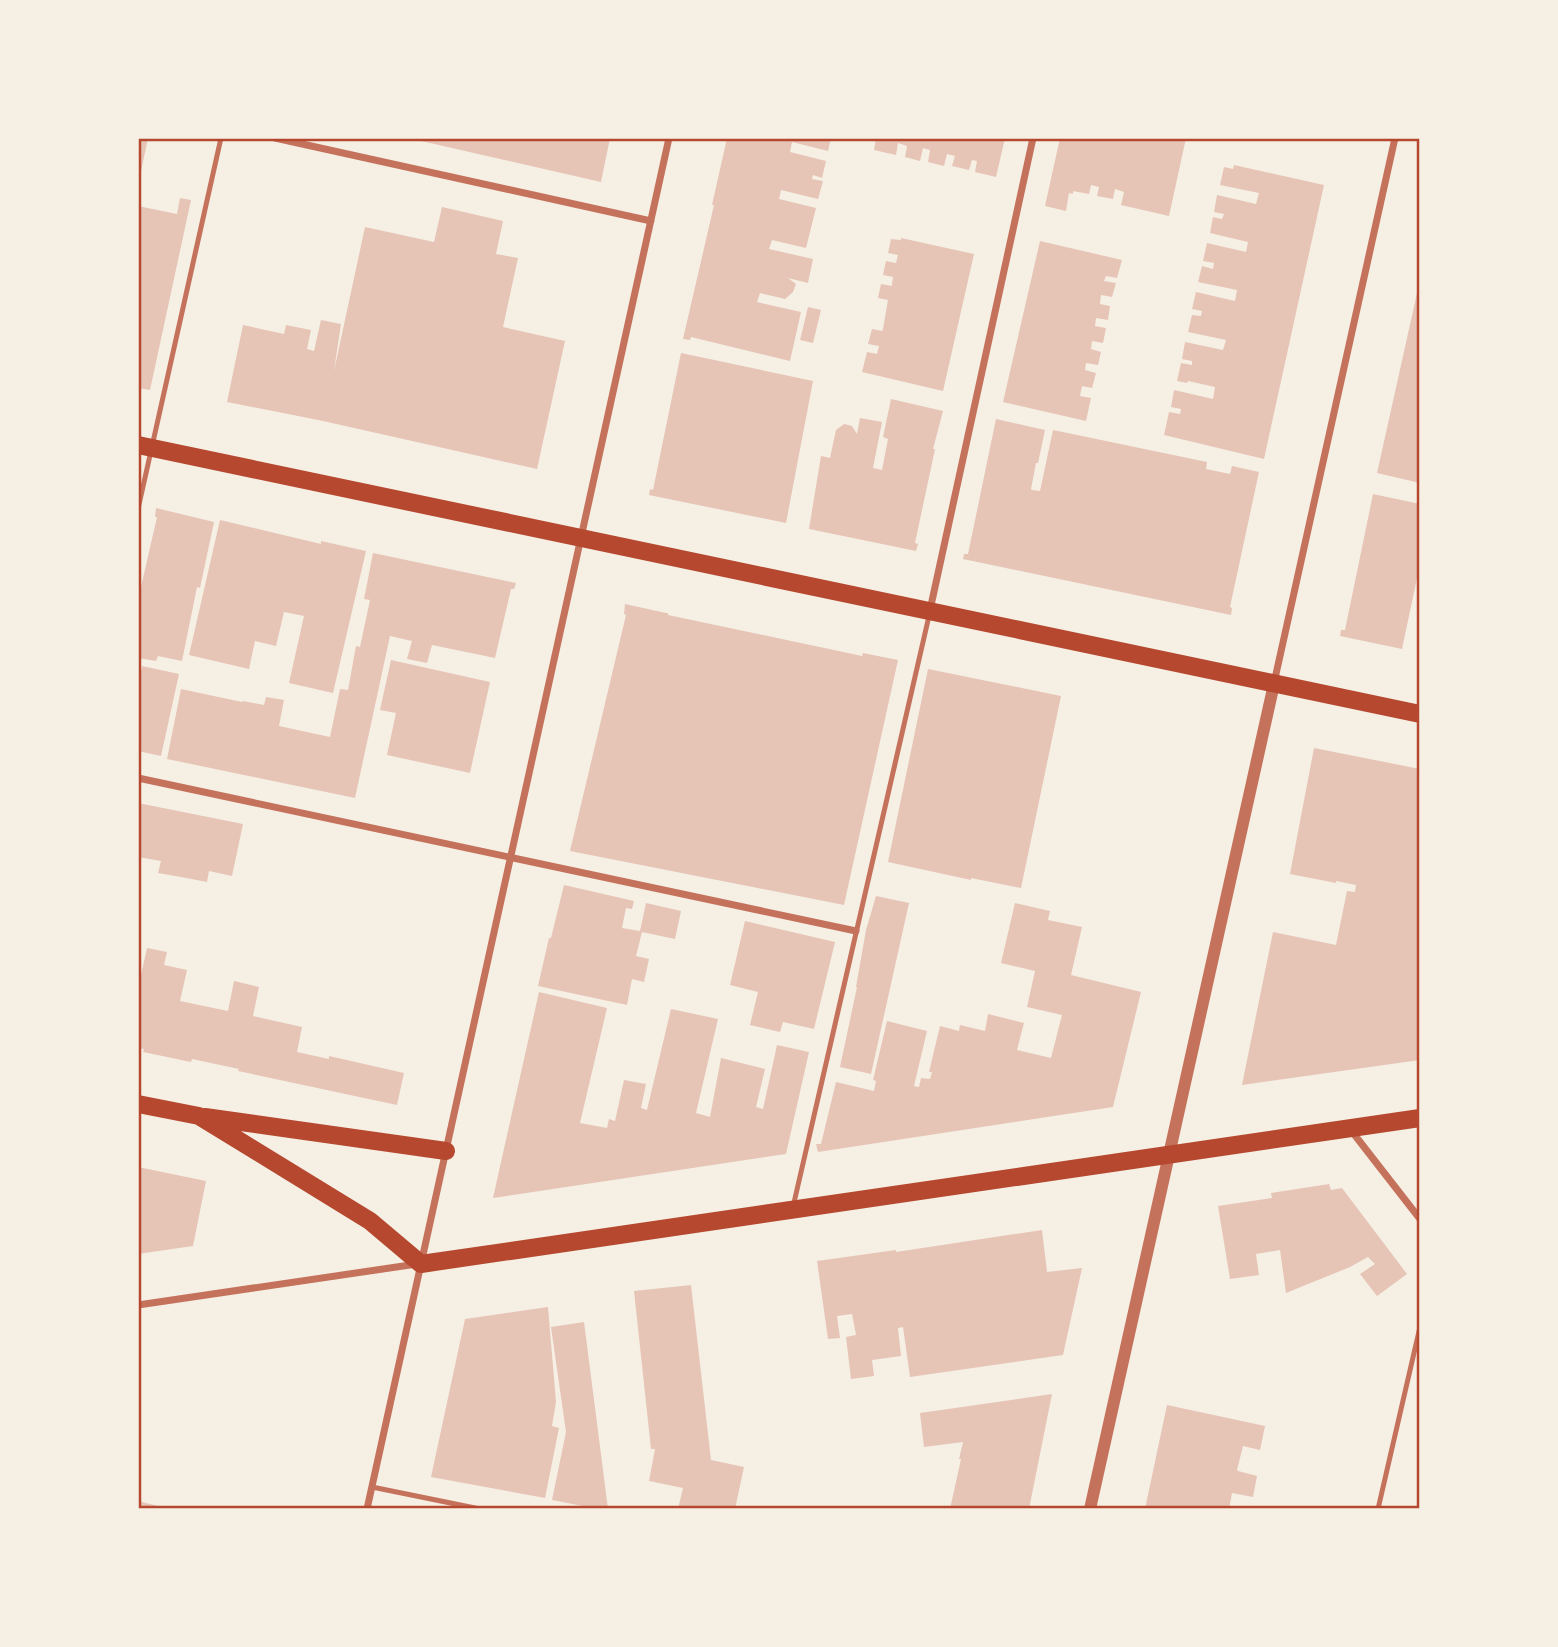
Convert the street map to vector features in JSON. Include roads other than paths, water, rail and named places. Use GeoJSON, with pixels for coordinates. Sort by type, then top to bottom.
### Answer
{"type":"FeatureCollection","features":[{"type":"Feature","properties":{"kind":"main road"},"geometry":{"type":"LineString","coordinates":[[145,447],[1420,714]]}},
{"type":"Feature","properties":{"kind":"main road"},"geometry":{"type":"LineString","coordinates":[[138,1104],[198,1116],[446,1151]]}},
{"type":"Feature","properties":{"kind":"main road"},"geometry":{"type":"LineString","coordinates":[[198,1116],[370,1221],[421,1264],[1420,1118]]}},
{"type":"Feature","properties":{"kind":"street"},"geometry":{"type":"LineString","coordinates":[[275,138],[651,221]]}},
{"type":"Feature","properties":{"kind":"street"},"geometry":{"type":"LineString","coordinates":[[367,1509],[669,138]]}},
{"type":"Feature","properties":{"kind":"street"},"geometry":{"type":"LineString","coordinates":[[930,611],[1033,138]]}},
{"type":"Feature","properties":{"kind":"street"},"geometry":{"type":"LineString","coordinates":[[1090,1509],[1395,138]]}},
{"type":"Feature","properties":{"kind":"street"},"geometry":{"type":"LineString","coordinates":[[138,778],[856,931]]}},
{"type":"Feature","properties":{"kind":"street"},"geometry":{"type":"LineString","coordinates":[[1349,1129],[1420,1219]]}},
{"type":"Feature","properties":{"kind":"street"},"geometry":{"type":"LineString","coordinates":[[138,1305],[421,1264]]}},
{"type":"Feature","properties":{"kind":"lane"},"geometry":{"type":"LineString","coordinates":[[138,509],[145,447],[221,138]]}},
{"type":"Feature","properties":{"kind":"lane"},"geometry":{"type":"LineString","coordinates":[[793,1210],[930,611]]}},
{"type":"Feature","properties":{"kind":"lane"},"geometry":{"type":"LineString","coordinates":[[1378,1509],[1420,1327]]}},
{"type":"Feature","properties":{"kind":"lane"},"geometry":{"type":"LineString","coordinates":[[372,1487],[480,1509]]}}]}
